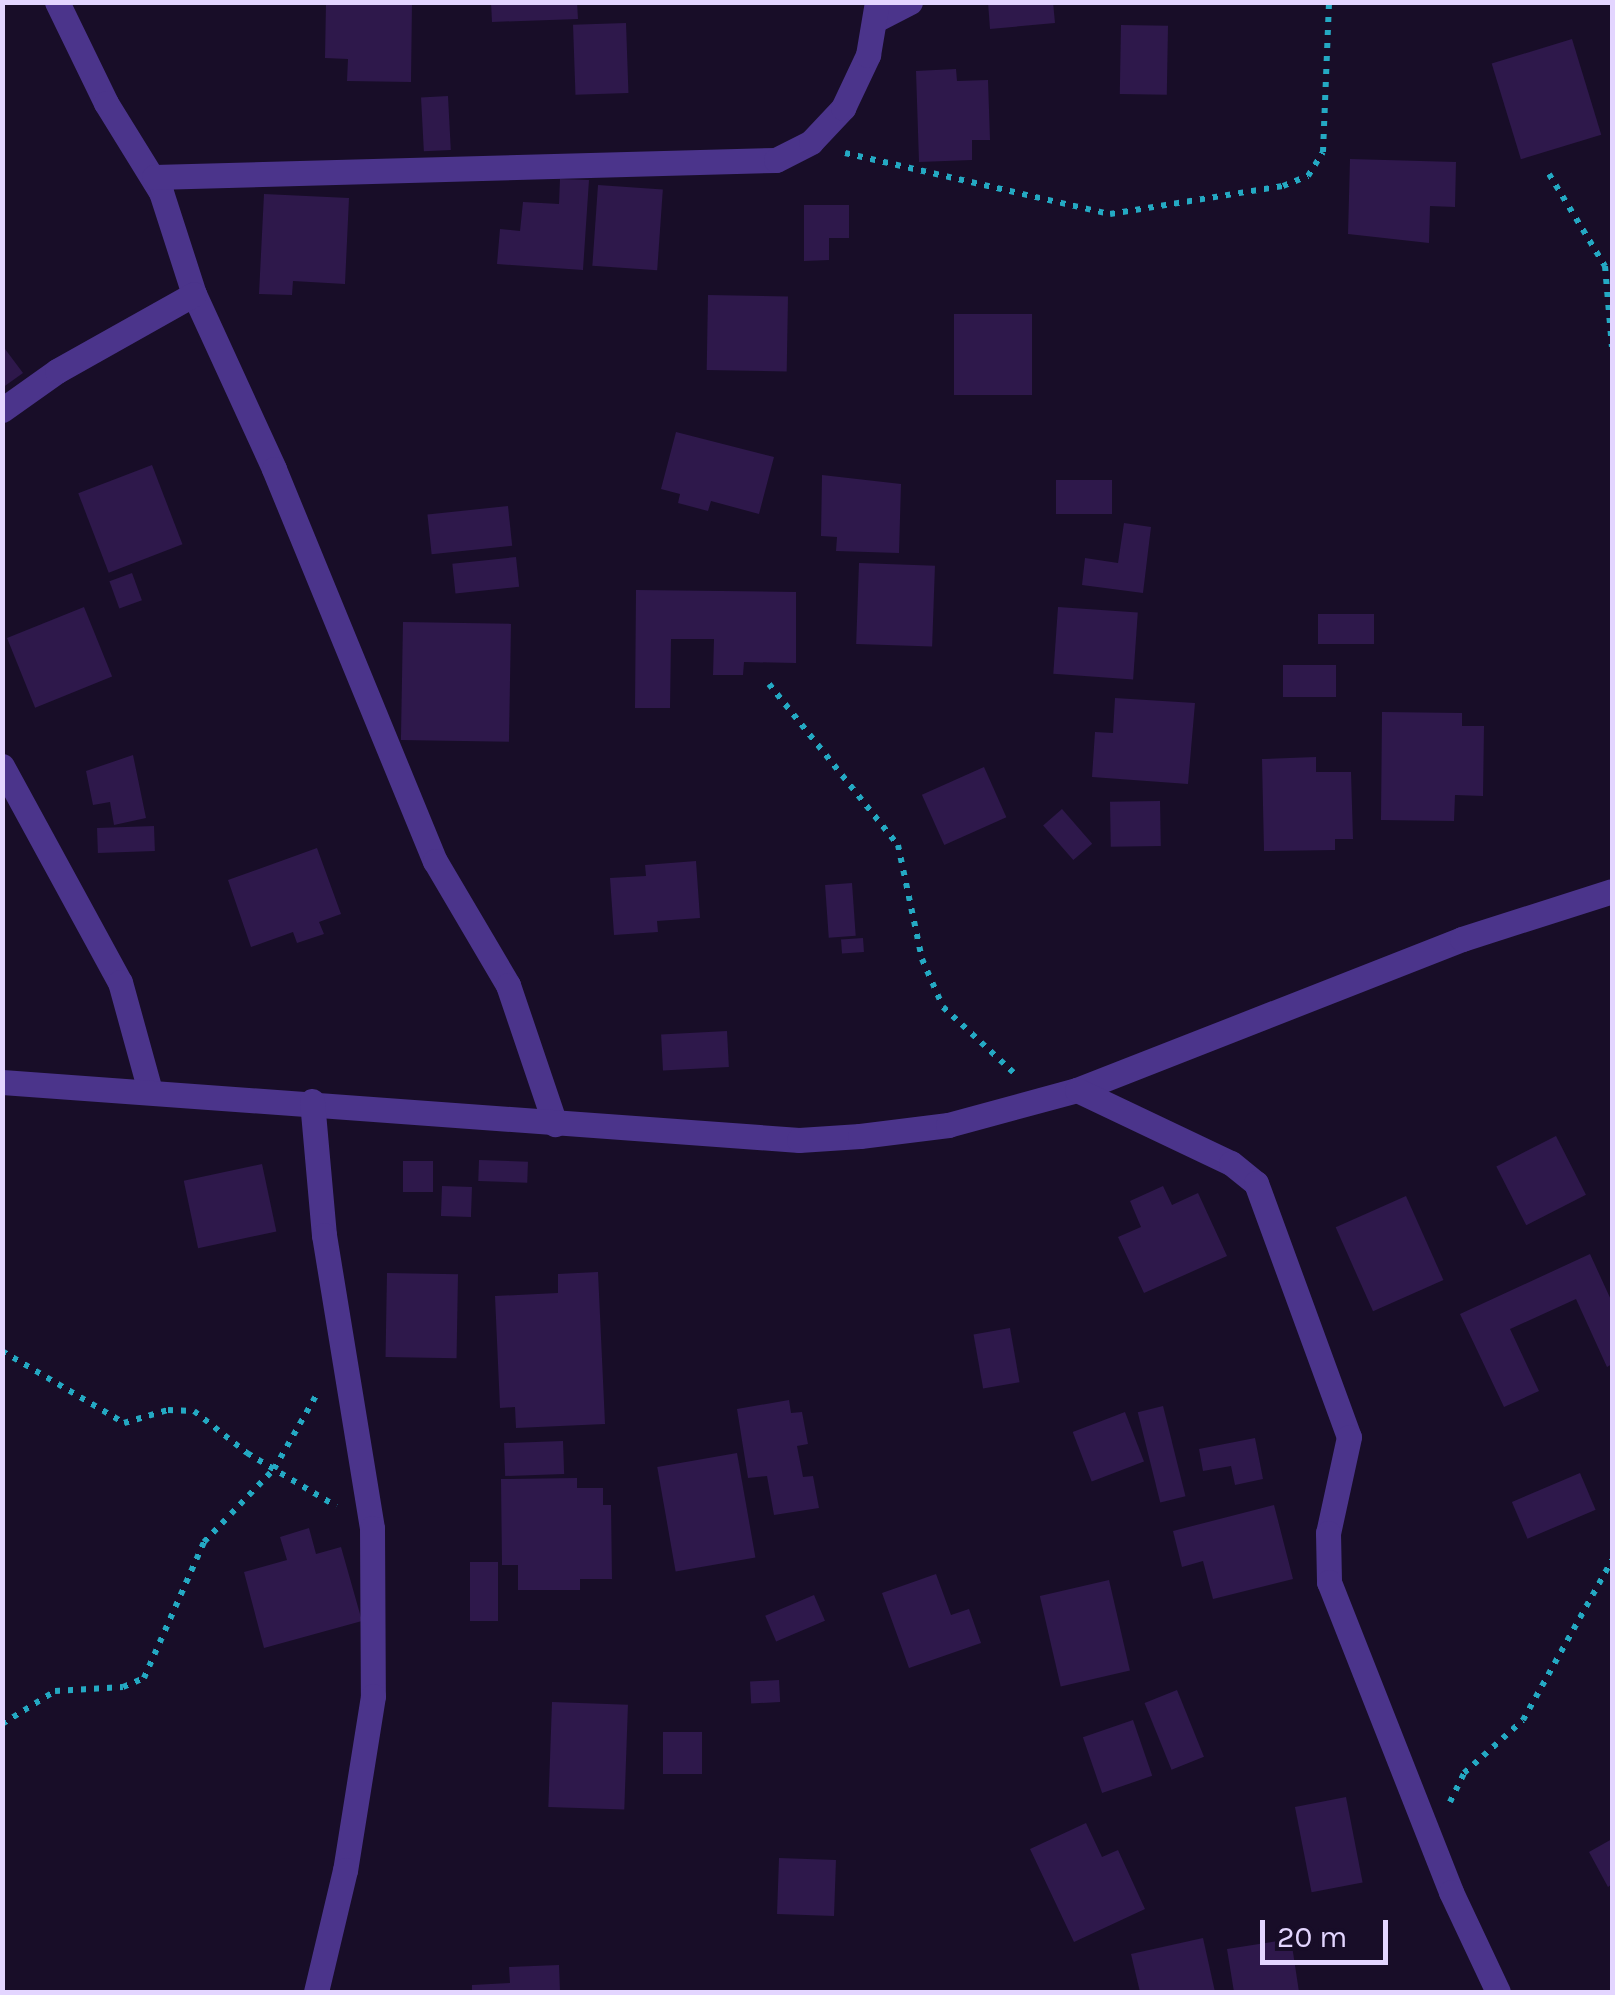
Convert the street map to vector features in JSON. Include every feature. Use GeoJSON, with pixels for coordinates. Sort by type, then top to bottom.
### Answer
{"type":"FeatureCollection","features":[{"type":"Feature","properties":{"kind":"street"},"geometry":{"type":"LineString","coordinates":[[56,2],[106,103],[154,176],[194,294],[274,469],[435,860],[498,960],[555,1124]]}},
{"type":"Feature","properties":{"kind":"street"},"geometry":{"type":"LineString","coordinates":[[154,176],[738,165],[776,160],[811,142],[843,108],[877,11],[910,2]]}},
{"type":"Feature","properties":{"kind":"street"},"geometry":{"type":"LineString","coordinates":[[2,410],[57,371],[194,294]]}},
{"type":"Feature","properties":{"kind":"street"},"geometry":{"type":"LineString","coordinates":[[2,766],[120,982],[150,1091]]}},
{"type":"Feature","properties":{"kind":"street"},"geometry":{"type":"LineString","coordinates":[[2,1082],[312,1101],[555,1124],[798,1140],[948,1125],[1078,1090],[1462,939],[1612,891]]}},
{"type":"Feature","properties":{"kind":"street"},"geometry":{"type":"LineString","coordinates":[[1078,1090],[1231,1163],[1256,1184],[1346,1417],[1348,1458],[1328,1532],[1329,1582],[1498,1992]]}},
{"type":"Feature","properties":{"kind":"street"},"geometry":{"type":"LineString","coordinates":[[312,1101],[342,1350],[372,1528],[373,1696],[345,1870],[316,1992]]}},
{"type":"Feature","properties":{"kind":"path"},"geometry":{"type":"LineString","coordinates":[[811,142],[1110,214],[1283,186],[1308,176],[1324,152],[1330,2]]}},
{"type":"Feature","properties":{"kind":"path"},"geometry":{"type":"LineString","coordinates":[[1549,174],[1604,266],[1612,346]]}},
{"type":"Feature","properties":{"kind":"path"},"geometry":{"type":"LineString","coordinates":[[768,684],[893,836],[922,959],[943,1007],[1044,1099]]}},
{"type":"Feature","properties":{"kind":"path"},"geometry":{"type":"LineString","coordinates":[[2,1724],[55,1691],[124,1687],[144,1678],[204,1542],[274,1468],[342,1350]]}},
{"type":"Feature","properties":{"kind":"path"},"geometry":{"type":"LineString","coordinates":[[2,1351],[124,1423],[168,1410],[194,1411],[274,1468],[372,1528]]}},
{"type":"Feature","properties":{"kind":"path"},"geometry":{"type":"LineString","coordinates":[[1433,1840],[1464,1773],[1523,1720],[1612,1560]]}},
{"type":"Feature","properties":{"kind":"building"},"geometry":{"type":"Polygon","coordinates":[[[326,2],[412,2],[411,82],[347,81],[348,59],[325,58],[326,2]]]}},
{"type":"Feature","properties":{"kind":"building"},"geometry":{"type":"Polygon","coordinates":[[[491,2],[577,2],[578,19],[492,22],[491,2]]]}},
{"type":"Feature","properties":{"kind":"building"},"geometry":{"type":"Polygon","coordinates":[[[988,2],[1053,2],[1055,23],[990,29],[988,2]]]}},
{"type":"Feature","properties":{"kind":"building"},"geometry":{"type":"Polygon","coordinates":[[[626,23],[628,93],[575,95],[573,25],[626,23]]]}},
{"type":"Feature","properties":{"kind":"building"},"geometry":{"type":"Polygon","coordinates":[[[1121,25],[1168,26],[1167,95],[1120,94],[1121,25]]]}},
{"type":"Feature","properties":{"kind":"building"},"geometry":{"type":"Polygon","coordinates":[[[1572,39],[1601,135],[1521,159],[1492,64],[1572,39]]]}},
{"type":"Feature","properties":{"kind":"building"},"geometry":{"type":"Polygon","coordinates":[[[956,69],[957,81],[988,80],[990,140],[972,140],[972,160],[919,162],[916,71],[956,69]]]}},
{"type":"Feature","properties":{"kind":"building"},"geometry":{"type":"Polygon","coordinates":[[[448,96],[451,150],[424,151],[421,97],[448,96]]]}},
{"type":"Feature","properties":{"kind":"building"},"geometry":{"type":"Polygon","coordinates":[[[1350,159],[1456,162],[1455,207],[1430,206],[1429,243],[1348,234],[1350,159]]]}},
{"type":"Feature","properties":{"kind":"building"},"geometry":{"type":"Polygon","coordinates":[[[560,179],[589,180],[583,270],[497,264],[500,229],[520,231],[523,202],[559,204],[560,179]]]}},
{"type":"Feature","properties":{"kind":"building"},"geometry":{"type":"Polygon","coordinates":[[[598,185],[663,190],[657,270],[592,266],[598,185]]]}},
{"type":"Feature","properties":{"kind":"building"},"geometry":{"type":"Polygon","coordinates":[[[264,194],[349,198],[345,284],[293,281],[292,295],[259,294],[264,194]]]}},
{"type":"Feature","properties":{"kind":"building"},"geometry":{"type":"Polygon","coordinates":[[[804,205],[849,205],[849,238],[829,238],[829,260],[804,261],[804,205]]]}},
{"type":"Feature","properties":{"kind":"building"},"geometry":{"type":"Polygon","coordinates":[[[708,295],[788,296],[787,371],[707,370],[708,295]]]}},
{"type":"Feature","properties":{"kind":"building"},"geometry":{"type":"Polygon","coordinates":[[[954,314],[1032,314],[1032,395],[954,395],[954,314]]]}},
{"type":"Feature","properties":{"kind":"building"},"geometry":{"type":"Polygon","coordinates":[[[2,345],[23,373],[2,388],[2,345]]]}},
{"type":"Feature","properties":{"kind":"building"},"geometry":{"type":"Polygon","coordinates":[[[676,432],[774,457],[759,514],[711,501],[708,511],[678,503],[680,494],[661,489],[676,432]]]}},
{"type":"Feature","properties":{"kind":"building"},"geometry":{"type":"Polygon","coordinates":[[[152,465],[182,544],[109,573],[78,493],[152,465]]]}},
{"type":"Feature","properties":{"kind":"building"},"geometry":{"type":"Polygon","coordinates":[[[822,475],[901,484],[899,553],[836,551],[837,537],[821,536],[822,475]]]}},
{"type":"Feature","properties":{"kind":"building"},"geometry":{"type":"Polygon","coordinates":[[[1056,480],[1112,480],[1112,514],[1056,514],[1056,480]]]}},
{"type":"Feature","properties":{"kind":"building"},"geometry":{"type":"Polygon","coordinates":[[[508,506],[512,546],[432,554],[427,514],[508,506]]]}},
{"type":"Feature","properties":{"kind":"building"},"geometry":{"type":"Polygon","coordinates":[[[1124,523],[1151,527],[1143,593],[1082,585],[1085,558],[1118,563],[1124,523]]]}},
{"type":"Feature","properties":{"kind":"building"},"geometry":{"type":"Polygon","coordinates":[[[516,557],[519,587],[455,594],[452,564],[516,557]]]}},
{"type":"Feature","properties":{"kind":"building"},"geometry":{"type":"Polygon","coordinates":[[[859,563],[935,566],[932,647],[856,644],[859,563]]]}},
{"type":"Feature","properties":{"kind":"building"},"geometry":{"type":"Polygon","coordinates":[[[132,573],[142,600],[119,608],[109,581],[132,573]]]}},
{"type":"Feature","properties":{"kind":"building"},"geometry":{"type":"Polygon","coordinates":[[[636,590],[796,592],[796,663],[744,662],[743,675],[713,675],[714,639],[671,639],[670,708],[635,708],[636,590]]]}},
{"type":"Feature","properties":{"kind":"building"},"geometry":{"type":"Polygon","coordinates":[[[84,607],[112,677],[35,708],[7,638],[84,607]]]}},
{"type":"Feature","properties":{"kind":"building"},"geometry":{"type":"Polygon","coordinates":[[[1058,607],[1138,613],[1133,679],[1053,674],[1058,607]]]}},
{"type":"Feature","properties":{"kind":"building"},"geometry":{"type":"Polygon","coordinates":[[[1318,614],[1374,614],[1374,644],[1318,644],[1318,614]]]}},
{"type":"Feature","properties":{"kind":"building"},"geometry":{"type":"Polygon","coordinates":[[[403,622],[511,624],[509,742],[401,740],[403,622]]]}},
{"type":"Feature","properties":{"kind":"building"},"geometry":{"type":"Polygon","coordinates":[[[1283,665],[1336,665],[1336,697],[1283,697],[1283,665]]]}},
{"type":"Feature","properties":{"kind":"building"},"geometry":{"type":"Polygon","coordinates":[[[1115,698],[1195,703],[1188,784],[1092,777],[1095,732],[1113,733],[1115,698]]]}},
{"type":"Feature","properties":{"kind":"building"},"geometry":{"type":"Polygon","coordinates":[[[1382,712],[1462,713],[1462,726],[1484,726],[1483,796],[1455,795],[1454,821],[1381,820],[1382,712]]]}},
{"type":"Feature","properties":{"kind":"building"},"geometry":{"type":"Polygon","coordinates":[[[133,755],[146,818],[114,825],[110,802],[93,805],[86,771],[133,755]]]}},
{"type":"Feature","properties":{"kind":"building"},"geometry":{"type":"Polygon","coordinates":[[[1316,757],[1316,772],[1351,772],[1353,839],[1335,839],[1335,850],[1264,851],[1262,759],[1316,757]]]}},
{"type":"Feature","properties":{"kind":"building"},"geometry":{"type":"Polygon","coordinates":[[[984,767],[1006,817],[944,845],[922,795],[984,767]]]}},
{"type":"Feature","properties":{"kind":"building"},"geometry":{"type":"Polygon","coordinates":[[[1160,801],[1161,846],[1111,847],[1110,802],[1160,801]]]}},
{"type":"Feature","properties":{"kind":"building"},"geometry":{"type":"Polygon","coordinates":[[[1062,809],[1092,844],[1073,860],[1043,825],[1062,809]]]}},
{"type":"Feature","properties":{"kind":"building"},"geometry":{"type":"Polygon","coordinates":[[[154,826],[155,851],[98,853],[97,828],[154,826]]]}},
{"type":"Feature","properties":{"kind":"building"},"geometry":{"type":"Polygon","coordinates":[[[317,848],[341,914],[319,922],[324,934],[297,943],[293,932],[251,947],[228,880],[317,848]]]}},
{"type":"Feature","properties":{"kind":"building"},"geometry":{"type":"Polygon","coordinates":[[[696,861],[700,918],[657,921],[658,932],[614,935],[610,878],[646,876],[645,865],[696,861]]]}},
{"type":"Feature","properties":{"kind":"building"},"geometry":{"type":"Polygon","coordinates":[[[852,883],[856,936],[829,938],[825,885],[852,883]]]}},
{"type":"Feature","properties":{"kind":"building"},"geometry":{"type":"Polygon","coordinates":[[[863,938],[864,952],[842,954],[841,940],[863,938]]]}},
{"type":"Feature","properties":{"kind":"building"},"geometry":{"type":"Polygon","coordinates":[[[727,1031],[729,1067],[663,1070],[661,1034],[727,1031]]]}},
{"type":"Feature","properties":{"kind":"building"},"geometry":{"type":"Polygon","coordinates":[[[1556,1136],[1586,1195],[1526,1225],[1496,1166],[1556,1136]]]}},
{"type":"Feature","properties":{"kind":"building"},"geometry":{"type":"Polygon","coordinates":[[[479,1160],[528,1162],[527,1183],[478,1181],[479,1160]]]}},
{"type":"Feature","properties":{"kind":"building"},"geometry":{"type":"Polygon","coordinates":[[[403,1161],[433,1161],[433,1192],[403,1192],[403,1161]]]}},
{"type":"Feature","properties":{"kind":"building"},"geometry":{"type":"Polygon","coordinates":[[[262,1164],[276,1231],[198,1248],[184,1181],[262,1164]]]}},
{"type":"Feature","properties":{"kind":"building"},"geometry":{"type":"Polygon","coordinates":[[[442,1186],[472,1187],[471,1217],[441,1216],[442,1186]]]}},
{"type":"Feature","properties":{"kind":"building"},"geometry":{"type":"Polygon","coordinates":[[[1163,1186],[1172,1205],[1198,1193],[1227,1256],[1144,1293],[1118,1237],[1141,1227],[1130,1201],[1163,1186]]]}},
{"type":"Feature","properties":{"kind":"building"},"geometry":{"type":"Polygon","coordinates":[[[1406,1196],[1443,1280],[1373,1311],[1336,1227],[1406,1196]]]}},
{"type":"Feature","properties":{"kind":"building"},"geometry":{"type":"Polygon","coordinates":[[[1590,1254],[1612,1302],[1612,1364],[1607,1367],[1576,1299],[1510,1329],[1539,1391],[1504,1407],[1460,1314],[1590,1254]]]}},
{"type":"Feature","properties":{"kind":"building"},"geometry":{"type":"Polygon","coordinates":[[[598,1272],[605,1424],[516,1428],[515,1407],[500,1408],[495,1296],[558,1293],[558,1274],[598,1272]]]}},
{"type":"Feature","properties":{"kind":"building"},"geometry":{"type":"Polygon","coordinates":[[[387,1273],[458,1274],[457,1358],[386,1357],[387,1273]]]}},
{"type":"Feature","properties":{"kind":"building"},"geometry":{"type":"Polygon","coordinates":[[[1010,1328],[1020,1382],[983,1389],[974,1334],[1010,1328]]]}},
{"type":"Feature","properties":{"kind":"building"},"geometry":{"type":"Polygon","coordinates":[[[789,1400],[791,1413],[802,1412],[808,1444],[797,1446],[803,1477],[813,1476],[819,1508],[774,1515],[767,1476],[748,1478],[737,1409],[789,1400]]]}},
{"type":"Feature","properties":{"kind":"building"},"geometry":{"type":"Polygon","coordinates":[[[1163,1406],[1185,1496],[1160,1503],[1138,1412],[1163,1406]]]}},
{"type":"Feature","properties":{"kind":"building"},"geometry":{"type":"Polygon","coordinates":[[[1125,1412],[1144,1461],[1092,1482],[1073,1432],[1125,1412]]]}},
{"type":"Feature","properties":{"kind":"building"},"geometry":{"type":"Polygon","coordinates":[[[1255,1438],[1263,1479],[1235,1485],[1231,1466],[1203,1471],[1199,1449],[1255,1438]]]}},
{"type":"Feature","properties":{"kind":"building"},"geometry":{"type":"Polygon","coordinates":[[[563,1441],[564,1474],[505,1476],[504,1443],[563,1441]]]}},
{"type":"Feature","properties":{"kind":"building"},"geometry":{"type":"Polygon","coordinates":[[[737,1453],[755,1557],[676,1571],[657,1467],[737,1453]]]}},
{"type":"Feature","properties":{"kind":"building"},"geometry":{"type":"Polygon","coordinates":[[[1580,1473],[1596,1510],[1528,1539],[1512,1502],[1580,1473]]]}},
{"type":"Feature","properties":{"kind":"building"},"geometry":{"type":"Polygon","coordinates":[[[577,1478],[577,1488],[603,1488],[603,1505],[611,1505],[612,1579],[580,1579],[580,1590],[518,1590],[518,1565],[502,1565],[501,1479],[577,1478]]]}},
{"type":"Feature","properties":{"kind":"building"},"geometry":{"type":"Polygon","coordinates":[[[1274,1505],[1293,1579],[1213,1599],[1203,1561],[1182,1567],[1173,1531],[1274,1505]]]}},
{"type":"Feature","properties":{"kind":"building"},"geometry":{"type":"Polygon","coordinates":[[[309,1528],[316,1554],[341,1547],[362,1621],[264,1648],[244,1572],[287,1560],[280,1537],[309,1528]]]}},
{"type":"Feature","properties":{"kind":"building"},"geometry":{"type":"Polygon","coordinates":[[[470,1562],[498,1562],[498,1621],[470,1621],[470,1562]]]}},
{"type":"Feature","properties":{"kind":"building"},"geometry":{"type":"Polygon","coordinates":[[[936,1574],[951,1615],[969,1609],[981,1643],[909,1668],[882,1593],[936,1574]]]}},
{"type":"Feature","properties":{"kind":"building"},"geometry":{"type":"Polygon","coordinates":[[[1109,1580],[1130,1671],[1061,1687],[1040,1596],[1109,1580]]]}},
{"type":"Feature","properties":{"kind":"building"},"geometry":{"type":"Polygon","coordinates":[[[814,1595],[825,1621],[776,1641],[765,1616],[814,1595]]]}},
{"type":"Feature","properties":{"kind":"building"},"geometry":{"type":"Polygon","coordinates":[[[779,1680],[780,1702],[751,1703],[750,1682],[779,1680]]]}},
{"type":"Feature","properties":{"kind":"building"},"geometry":{"type":"Polygon","coordinates":[[[1177,1690],[1204,1757],[1172,1770],[1145,1703],[1177,1690]]]}},
{"type":"Feature","properties":{"kind":"building"},"geometry":{"type":"Polygon","coordinates":[[[552,1702],[628,1705],[624,1810],[548,1807],[552,1702]]]}},
{"type":"Feature","properties":{"kind":"building"},"geometry":{"type":"Polygon","coordinates":[[[1133,1720],[1152,1776],[1102,1793],[1083,1737],[1133,1720]]]}},
{"type":"Feature","properties":{"kind":"building"},"geometry":{"type":"Polygon","coordinates":[[[663,1732],[702,1732],[702,1774],[663,1774],[663,1732]]]}},
{"type":"Feature","properties":{"kind":"building"},"geometry":{"type":"Polygon","coordinates":[[[1346,1797],[1363,1882],[1312,1892],[1295,1807],[1346,1797]]]}},
{"type":"Feature","properties":{"kind":"building"},"geometry":{"type":"Polygon","coordinates":[[[1086,1823],[1102,1857],[1118,1850],[1145,1909],[1074,1942],[1030,1849],[1086,1823]]]}},
{"type":"Feature","properties":{"kind":"building"},"geometry":{"type":"Polygon","coordinates":[[[1612,1839],[1612,1884],[1608,1887],[1589,1852],[1612,1839]]]}},
{"type":"Feature","properties":{"kind":"building"},"geometry":{"type":"Polygon","coordinates":[[[779,1858],[836,1860],[834,1916],[777,1914],[779,1858]]]}},
{"type":"Feature","properties":{"kind":"building"},"geometry":{"type":"Polygon","coordinates":[[[1203,1938],[1215,1992],[1140,1992],[1131,1954],[1203,1938]]]}},
{"type":"Feature","properties":{"kind":"building"},"geometry":{"type":"Polygon","coordinates":[[[1291,1939],[1299,1992],[1234,1992],[1227,1949],[1291,1939]]]}},
{"type":"Feature","properties":{"kind":"building"},"geometry":{"type":"Polygon","coordinates":[[[559,1965],[560,1992],[472,1992],[472,1985],[510,1983],[509,1967],[559,1965]]]}}]}
